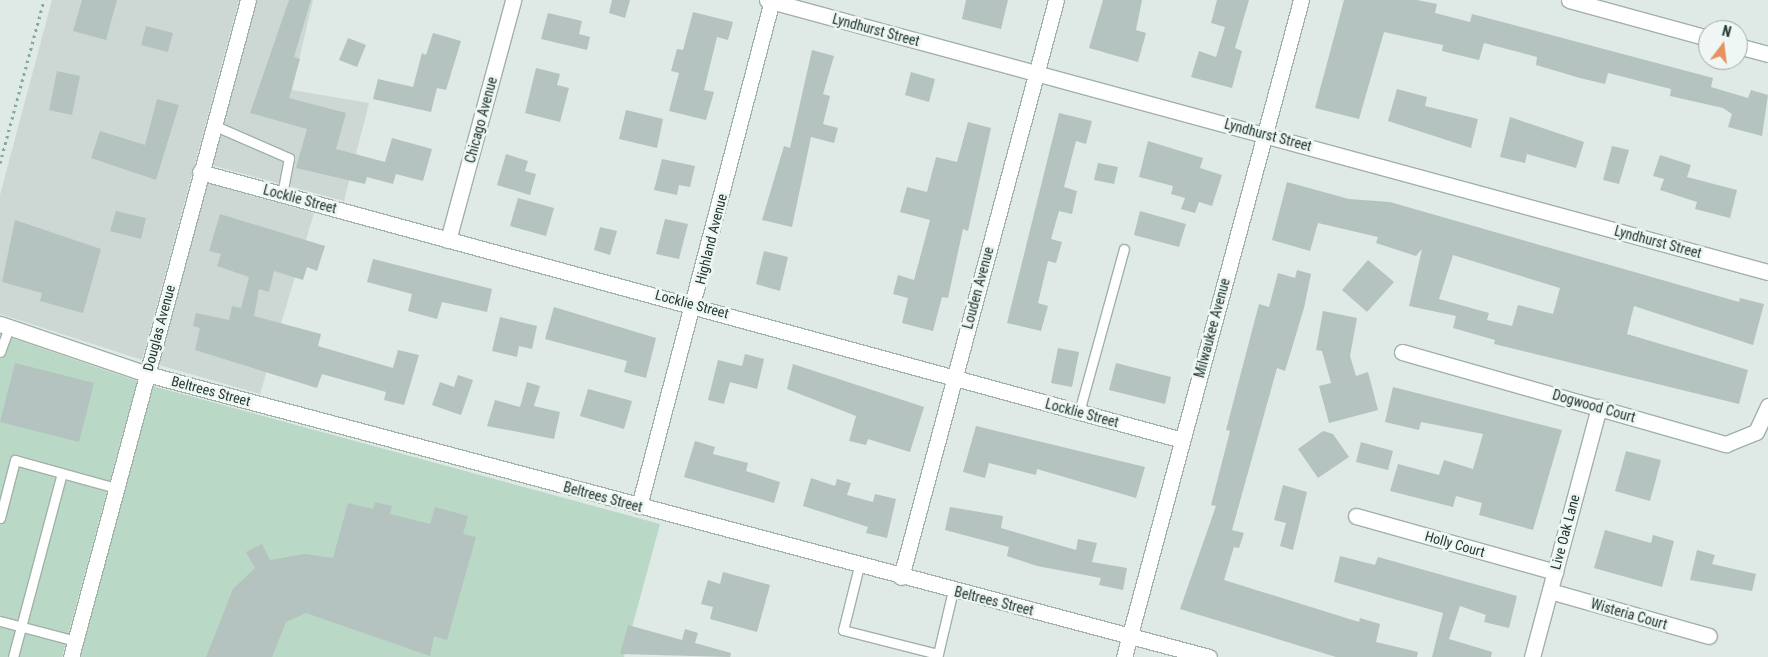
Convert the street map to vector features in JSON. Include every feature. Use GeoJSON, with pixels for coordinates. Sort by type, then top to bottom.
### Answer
{"type":"FeatureCollection","features":[{"type":"Feature","properties":{"kind":"street","name":"Douglas Avenue"},"geometry":{"type":"LineString","coordinates":[[71,657],[148,374],[200,172],[248,0]]}},
{"type":"Feature","properties":{"kind":"street","name":"Chicago Avenue"},"geometry":{"type":"LineString","coordinates":[[448,240],[513,0]]}},
{"type":"Feature","properties":{"kind":"street","name":"Lyndhurst Street"},"geometry":{"type":"LineString","coordinates":[[770,0],[1768,272]]}},
{"type":"Feature","properties":{"kind":"street","name":"Highland Avenue"},"geometry":{"type":"LineString","coordinates":[[639,506],[694,304],[770,0]]}},
{"type":"Feature","properties":{"kind":"street","name":"Louden Avenue"},"geometry":{"type":"LineString","coordinates":[[901,577],[1056,0]]}},
{"type":"Feature","properties":{"kind":"street","name":"Milwaukee Avenue"},"geometry":{"type":"LineString","coordinates":[[1124,657],[1301,0]]}},
{"type":"Feature","properties":{"kind":"street"},"geometry":{"type":"LineString","coordinates":[[1569,0],[1698,35]]}},
{"type":"Feature","properties":{"kind":"street"},"geometry":{"type":"LineString","coordinates":[[1748,49],[1768,54]]}},
{"type":"Feature","properties":{"kind":"street","name":"Locklie Street"},"geometry":{"type":"LineString","coordinates":[[200,172],[448,240],[694,304],[1182,440]]}},
{"type":"Feature","properties":{"kind":"street","name":"Beltrees Street"},"geometry":{"type":"LineString","coordinates":[[5,326],[148,374],[901,577],[1209,657]]}},
{"type":"Feature","properties":{"kind":"street","name":"Dogwood Court"},"geometry":{"type":"LineString","coordinates":[[1402,352],[1726,444],[1756,432],[1768,406]]}},
{"type":"Feature","properties":{"kind":"street","name":"Live Oak Lane"},"geometry":{"type":"LineString","coordinates":[[1532,657],[1599,407]]}},
{"type":"Feature","properties":{"kind":"street","name":"Holly Court"},"geometry":{"type":"LineString","coordinates":[[1356,516],[1555,572]]}},
{"type":"Feature","properties":{"kind":"street","name":"Wisteria Court"},"geometry":{"type":"LineString","coordinates":[[1550,591],[1709,636]]}},
{"type":"Feature","properties":{"kind":"lane"},"geometry":{"type":"LineString","coordinates":[[213,125],[289,158],[282,194]]}},
{"type":"Feature","properties":{"kind":"lane"},"geometry":{"type":"LineString","coordinates":[[1079,412],[1124,250]]}},
{"type":"Feature","properties":{"kind":"lane"},"geometry":{"type":"LineString","coordinates":[[0,352],[5,326]]}},
{"type":"Feature","properties":{"kind":"lane"},"geometry":{"type":"LineString","coordinates":[[0,518],[15,460],[116,488]]}},
{"type":"Feature","properties":{"kind":"lane"},"geometry":{"type":"LineString","coordinates":[[13,657],[62,473]]}},
{"type":"Feature","properties":{"kind":"lane"},"geometry":{"type":"LineString","coordinates":[[860,566],[843,630],[938,654],[953,590]]}},
{"type":"Feature","properties":{"kind":"lane"},"geometry":{"type":"LineString","coordinates":[[0,621],[76,641]]}},
{"type":"Feature","properties":{"kind":"path"},"geometry":{"type":"LineString","coordinates":[[0,163],[44,0]]}},
{"type":"Feature","properties":{"kind":"shaded area"},"geometry":{"type":"Polygon","coordinates":[[[52,0],[239,0],[142,360],[0,314],[0,195],[52,0]]]}},
{"type":"Feature","properties":{"kind":"shaded area"},"geometry":{"type":"Polygon","coordinates":[[[257,0],[313,0],[292,90],[369,103],[344,201],[211,165],[257,0]]]}},
{"type":"Feature","properties":{"kind":"shaded area"},"geometry":{"type":"Polygon","coordinates":[[[206,183],[314,213],[260,394],[159,365],[206,183]]]}},
{"type":"Feature","properties":{"kind":"green space"},"geometry":{"type":"Polygon","coordinates":[[[0,334],[137,381],[62,657],[0,657],[0,334]]]}},
{"type":"Feature","properties":{"kind":"green space"},"geometry":{"type":"Polygon","coordinates":[[[153,386],[660,524],[624,657],[80,657],[153,386]]]}},
{"type":"Feature","properties":{"kind":"building"},"geometry":{"type":"Polygon","coordinates":[[[82,0],[117,0],[106,40],[73,31],[82,0]]]}},
{"type":"Feature","properties":{"kind":"building"},"geometry":{"type":"Polygon","coordinates":[[[289,0],[311,0],[294,57],[300,59],[289,98],[346,113],[336,149],[385,162],[392,138],[432,149],[423,181],[396,174],[393,184],[367,177],[365,184],[296,168],[307,129],[250,113],[289,0]]]}},
{"type":"Feature","properties":{"kind":"building"},"geometry":{"type":"Polygon","coordinates":[[[612,0],[630,0],[625,18],[609,13],[612,0]]]}},
{"type":"Feature","properties":{"kind":"building"},"geometry":{"type":"Polygon","coordinates":[[[966,0],[1008,0],[1001,29],[962,19],[966,0]]]}},
{"type":"Feature","properties":{"kind":"building"},"geometry":{"type":"Polygon","coordinates":[[[1103,0],[1142,0],[1136,30],[1146,33],[1138,62],[1089,48],[1103,0]]]}},
{"type":"Feature","properties":{"kind":"building"},"geometry":{"type":"Polygon","coordinates":[[[1217,0],[1249,0],[1235,48],[1242,51],[1232,88],[1191,77],[1199,51],[1216,57],[1225,27],[1211,23],[1217,0]]]}},
{"type":"Feature","properties":{"kind":"building"},"geometry":{"type":"Polygon","coordinates":[[[1344,0],[1417,0],[1437,4],[1435,13],[1470,22],[1472,14],[1713,78],[1711,87],[1748,98],[1751,90],[1768,95],[1762,136],[1728,127],[1732,114],[1723,108],[1670,96],[1671,89],[1608,73],[1605,84],[1580,78],[1536,65],[1537,57],[1484,43],[1479,60],[1442,51],[1443,45],[1384,32],[1359,119],[1315,108],[1344,0]]]}},
{"type":"Feature","properties":{"kind":"building"},"geometry":{"type":"Polygon","coordinates":[[[693,12],[733,22],[728,40],[717,37],[704,90],[714,92],[706,120],[669,111],[679,73],[671,71],[677,49],[683,50],[693,12]]]}},
{"type":"Feature","properties":{"kind":"building"},"geometry":{"type":"Polygon","coordinates":[[[548,13],[582,21],[579,34],[590,37],[587,50],[541,39],[548,13]]]}},
{"type":"Feature","properties":{"kind":"building"},"geometry":{"type":"Polygon","coordinates":[[[146,26],[173,33],[168,52],[141,45],[146,26]]]}},
{"type":"Feature","properties":{"kind":"building"},"geometry":{"type":"Polygon","coordinates":[[[433,33],[461,41],[446,90],[437,88],[431,112],[373,99],[378,79],[413,87],[422,53],[426,55],[433,33]]]}},
{"type":"Feature","properties":{"kind":"building"},"geometry":{"type":"Polygon","coordinates":[[[348,38],[366,45],[357,67],[339,60],[348,38]]]}},
{"type":"Feature","properties":{"kind":"building"},"geometry":{"type":"Polygon","coordinates":[[[812,50],[834,56],[823,94],[830,96],[823,124],[838,128],[834,143],[811,137],[792,227],[762,220],[784,146],[790,148],[812,50]]]}},
{"type":"Feature","properties":{"kind":"building"},"geometry":{"type":"Polygon","coordinates":[[[536,68],[560,74],[557,85],[569,88],[560,122],[525,113],[536,68]]]}},
{"type":"Feature","properties":{"kind":"building"},"geometry":{"type":"Polygon","coordinates":[[[57,71],[80,76],[72,115],[49,110],[57,71]]]}},
{"type":"Feature","properties":{"kind":"building"},"geometry":{"type":"Polygon","coordinates":[[[911,72],[935,79],[929,102],[905,95],[911,72]]]}},
{"type":"Feature","properties":{"kind":"building"},"geometry":{"type":"Polygon","coordinates":[[[1397,89],[1427,97],[1425,106],[1478,119],[1471,148],[1388,121],[1397,89]]]}},
{"type":"Feature","properties":{"kind":"building"},"geometry":{"type":"Polygon","coordinates":[[[157,99],[179,105],[156,180],[91,158],[100,131],[145,145],[157,99]]]}},
{"type":"Feature","properties":{"kind":"building"},"geometry":{"type":"Polygon","coordinates":[[[626,110],[663,119],[657,148],[619,139],[626,110]]]}},
{"type":"Feature","properties":{"kind":"building"},"geometry":{"type":"Polygon","coordinates":[[[1059,113],[1092,121],[1086,144],[1076,141],[1064,187],[1077,191],[1072,214],[1059,211],[1051,239],[1062,242],[1056,263],[1048,261],[1038,303],[1048,306],[1041,331],[1007,323],[1059,113]]]}},
{"type":"Feature","properties":{"kind":"building"},"geometry":{"type":"Polygon","coordinates":[[[1510,117],[1584,142],[1576,168],[1527,154],[1525,163],[1500,157],[1510,117]]]}},
{"type":"Feature","properties":{"kind":"building"},"geometry":{"type":"Polygon","coordinates":[[[968,122],[991,128],[968,231],[963,229],[948,298],[942,297],[933,331],[902,323],[908,298],[893,294],[898,275],[914,280],[930,220],[900,212],[907,187],[927,192],[936,157],[957,162],[968,122]]]}},
{"type":"Feature","properties":{"kind":"building"},"geometry":{"type":"Polygon","coordinates":[[[1148,141],[1203,158],[1200,168],[1222,175],[1212,206],[1199,202],[1195,213],[1181,209],[1185,198],[1171,194],[1173,186],[1139,177],[1148,141]]]}},
{"type":"Feature","properties":{"kind":"building"},"geometry":{"type":"Polygon","coordinates":[[[1612,146],[1629,150],[1619,184],[1603,180],[1612,146]]]}},
{"type":"Feature","properties":{"kind":"building"},"geometry":{"type":"Polygon","coordinates":[[[506,154],[528,161],[525,171],[536,174],[530,195],[497,185],[506,154]]]}},
{"type":"Feature","properties":{"kind":"building"},"geometry":{"type":"Polygon","coordinates":[[[1660,155],[1691,165],[1687,177],[1737,190],[1730,218],[1695,209],[1697,202],[1660,190],[1664,179],[1653,176],[1660,155]]]}},
{"type":"Feature","properties":{"kind":"building"},"geometry":{"type":"Polygon","coordinates":[[[662,159],[695,166],[690,187],[679,185],[677,195],[654,190],[662,159]]]}},
{"type":"Feature","properties":{"kind":"building"},"geometry":{"type":"Polygon","coordinates":[[[1098,163],[1118,167],[1114,184],[1094,180],[1098,163]]]}},
{"type":"Feature","properties":{"kind":"building"},"geometry":{"type":"Polygon","coordinates":[[[1287,182],[1349,199],[1390,202],[1739,302],[1740,298],[1764,304],[1753,345],[1634,306],[1627,334],[1748,370],[1739,404],[1494,344],[1495,340],[1453,328],[1456,316],[1409,306],[1422,249],[1416,256],[1376,243],[1378,237],[1318,223],[1310,251],[1272,240],[1287,182]],[[1453,255],[1439,299],[1489,313],[1487,320],[1512,326],[1518,305],[1553,314],[1560,288],[1453,255]]]}},
{"type":"Feature","properties":{"kind":"building"},"geometry":{"type":"Polygon","coordinates":[[[518,198],[554,208],[546,236],[510,226],[518,198]]]}},
{"type":"Feature","properties":{"kind":"building"},"geometry":{"type":"Polygon","coordinates":[[[116,211],[146,218],[141,239],[110,231],[116,211]]]}},
{"type":"Feature","properties":{"kind":"building"},"geometry":{"type":"Polygon","coordinates":[[[1140,211],[1186,224],[1179,247],[1134,235],[1140,211]]]}},
{"type":"Feature","properties":{"kind":"building"},"geometry":{"type":"Polygon","coordinates":[[[220,214],[325,246],[317,271],[307,267],[303,280],[274,271],[269,292],[259,289],[254,316],[321,334],[318,346],[393,368],[398,350],[419,355],[404,405],[384,400],[386,392],[322,374],[317,388],[195,350],[200,328],[193,326],[196,313],[229,320],[232,306],[241,308],[249,277],[217,266],[221,254],[209,251],[220,214]]]}},
{"type":"Feature","properties":{"kind":"building"},"geometry":{"type":"Polygon","coordinates":[[[665,219],[688,224],[679,259],[656,254],[665,219]]]}},
{"type":"Feature","properties":{"kind":"building"},"geometry":{"type":"Polygon","coordinates":[[[15,220],[101,249],[83,313],[40,301],[42,293],[2,282],[15,220]]]}},
{"type":"Feature","properties":{"kind":"building"},"geometry":{"type":"Polygon","coordinates":[[[600,227],[617,231],[610,255],[594,250],[600,227]]]}},
{"type":"Feature","properties":{"kind":"building"},"geometry":{"type":"Polygon","coordinates":[[[764,251],[788,257],[780,291],[756,284],[764,251]]]}},
{"type":"Feature","properties":{"kind":"building"},"geometry":{"type":"Polygon","coordinates":[[[373,259],[492,289],[487,312],[442,302],[437,319],[408,311],[412,294],[367,282],[373,259]]]}},
{"type":"Feature","properties":{"kind":"building"},"geometry":{"type":"Polygon","coordinates":[[[1368,260],[1394,282],[1367,312],[1342,290],[1368,260]]]}},
{"type":"Feature","properties":{"kind":"building"},"geometry":{"type":"Polygon","coordinates":[[[1297,270],[1311,274],[1304,308],[1285,371],[1277,368],[1232,530],[1244,533],[1239,548],[1234,547],[1224,580],[1359,622],[1360,618],[1380,624],[1376,642],[1418,652],[1417,657],[1336,657],[1180,609],[1216,506],[1211,505],[1230,431],[1226,430],[1259,304],[1269,307],[1278,273],[1295,278],[1297,270]]]}},
{"type":"Feature","properties":{"kind":"building"},"geometry":{"type":"Polygon","coordinates":[[[554,307],[656,338],[646,378],[624,372],[627,361],[545,339],[554,307]]]}},
{"type":"Feature","properties":{"kind":"building"},"geometry":{"type":"Polygon","coordinates":[[[1323,311],[1357,318],[1350,356],[1356,376],[1368,372],[1378,410],[1329,423],[1319,386],[1331,383],[1322,351],[1316,350],[1323,311]]]}},
{"type":"Feature","properties":{"kind":"building"},"geometry":{"type":"Polygon","coordinates":[[[500,317],[537,326],[532,349],[519,346],[517,357],[492,351],[500,317]]]}},
{"type":"Feature","properties":{"kind":"building"},"geometry":{"type":"Polygon","coordinates":[[[1058,348],[1079,352],[1072,387],[1051,383],[1058,348]]]}},
{"type":"Feature","properties":{"kind":"building"},"geometry":{"type":"Polygon","coordinates":[[[745,354],[764,359],[757,389],[730,382],[724,404],[708,400],[718,360],[742,366],[745,354]]]}},
{"type":"Feature","properties":{"kind":"building"},"geometry":{"type":"Polygon","coordinates":[[[15,363],[94,383],[79,442],[0,422],[15,363]]]}},
{"type":"Feature","properties":{"kind":"building"},"geometry":{"type":"Polygon","coordinates":[[[1116,363],[1171,377],[1165,404],[1109,390],[1116,363]]]}},
{"type":"Feature","properties":{"kind":"building"},"geometry":{"type":"Polygon","coordinates":[[[793,364],[924,407],[910,452],[868,439],[866,445],[849,441],[856,416],[787,389],[793,364]]]}},
{"type":"Feature","properties":{"kind":"building"},"geometry":{"type":"Polygon","coordinates":[[[458,375],[473,380],[461,415],[432,405],[440,382],[454,387],[458,375]]]}},
{"type":"Feature","properties":{"kind":"building"},"geometry":{"type":"Polygon","coordinates":[[[527,382],[540,386],[534,406],[560,412],[554,439],[487,426],[495,400],[520,407],[527,382]]]}},
{"type":"Feature","properties":{"kind":"building"},"geometry":{"type":"Polygon","coordinates":[[[1393,387],[1562,430],[1533,530],[1479,515],[1482,503],[1456,496],[1453,507],[1390,491],[1398,464],[1439,475],[1444,460],[1473,469],[1483,434],[1421,422],[1419,430],[1385,422],[1393,387]]]}},
{"type":"Feature","properties":{"kind":"building"},"geometry":{"type":"Polygon","coordinates":[[[588,389],[632,401],[624,429],[580,416],[588,389]]]}},
{"type":"Feature","properties":{"kind":"building"},"geometry":{"type":"Polygon","coordinates":[[[976,426],[1145,467],[1136,498],[1037,469],[1036,475],[989,463],[985,478],[963,472],[976,426]]]}},
{"type":"Feature","properties":{"kind":"building"},"geometry":{"type":"Polygon","coordinates":[[[1323,431],[1333,434],[1349,457],[1318,478],[1298,449],[1323,431]]]}},
{"type":"Feature","properties":{"kind":"building"},"geometry":{"type":"Polygon","coordinates":[[[695,441],[715,447],[713,454],[748,463],[746,471],[780,482],[774,503],[684,477],[695,441]]]}},
{"type":"Feature","properties":{"kind":"building"},"geometry":{"type":"Polygon","coordinates":[[[1361,442],[1393,451],[1388,470],[1356,462],[1361,442]]]}},
{"type":"Feature","properties":{"kind":"building"},"geometry":{"type":"Polygon","coordinates":[[[1626,451],[1661,460],[1650,501],[1615,491],[1626,451]]]}},
{"type":"Feature","properties":{"kind":"building"},"geometry":{"type":"Polygon","coordinates":[[[811,478],[835,486],[837,479],[851,483],[847,495],[873,502],[875,494],[896,499],[887,538],[866,533],[868,527],[803,506],[811,478]]]}},
{"type":"Feature","properties":{"kind":"building"},"geometry":{"type":"Polygon","coordinates":[[[1283,485],[1307,492],[1293,550],[1280,546],[1286,523],[1274,520],[1283,485]]]}},
{"type":"Feature","properties":{"kind":"building"},"geometry":{"type":"Polygon","coordinates":[[[375,502],[392,506],[390,514],[430,524],[435,507],[468,516],[463,534],[476,537],[447,640],[434,636],[430,656],[306,613],[286,622],[272,657],[206,657],[233,589],[255,568],[246,552],[262,544],[270,560],[305,554],[333,558],[348,503],[373,509],[375,502]]]}},
{"type":"Feature","properties":{"kind":"building"},"geometry":{"type":"Polygon","coordinates":[[[950,507],[1003,516],[1001,528],[1076,550],[1078,539],[1097,543],[1092,562],[1127,568],[1123,590],[1099,585],[1101,578],[1037,566],[1007,556],[1009,547],[945,530],[950,507]]]}},
{"type":"Feature","properties":{"kind":"building"},"geometry":{"type":"Polygon","coordinates":[[[1605,530],[1651,543],[1653,535],[1674,541],[1662,587],[1594,568],[1605,530]]]}},
{"type":"Feature","properties":{"kind":"building"},"geometry":{"type":"Polygon","coordinates":[[[1697,550],[1715,555],[1712,564],[1756,574],[1752,591],[1690,580],[1697,550]]]}},
{"type":"Feature","properties":{"kind":"building"},"geometry":{"type":"Polygon","coordinates":[[[1340,556],[1375,565],[1378,557],[1517,596],[1509,628],[1484,622],[1486,615],[1460,606],[1449,639],[1492,652],[1491,657],[1432,657],[1443,613],[1334,582],[1340,556]]]}},
{"type":"Feature","properties":{"kind":"building"},"geometry":{"type":"Polygon","coordinates":[[[723,572],[770,585],[757,632],[710,619],[713,607],[701,604],[708,580],[720,584],[723,572]]]}},
{"type":"Feature","properties":{"kind":"building"},"geometry":{"type":"Polygon","coordinates":[[[628,625],[682,640],[685,629],[698,633],[695,643],[731,653],[730,657],[620,654],[628,625]]]}}]}
